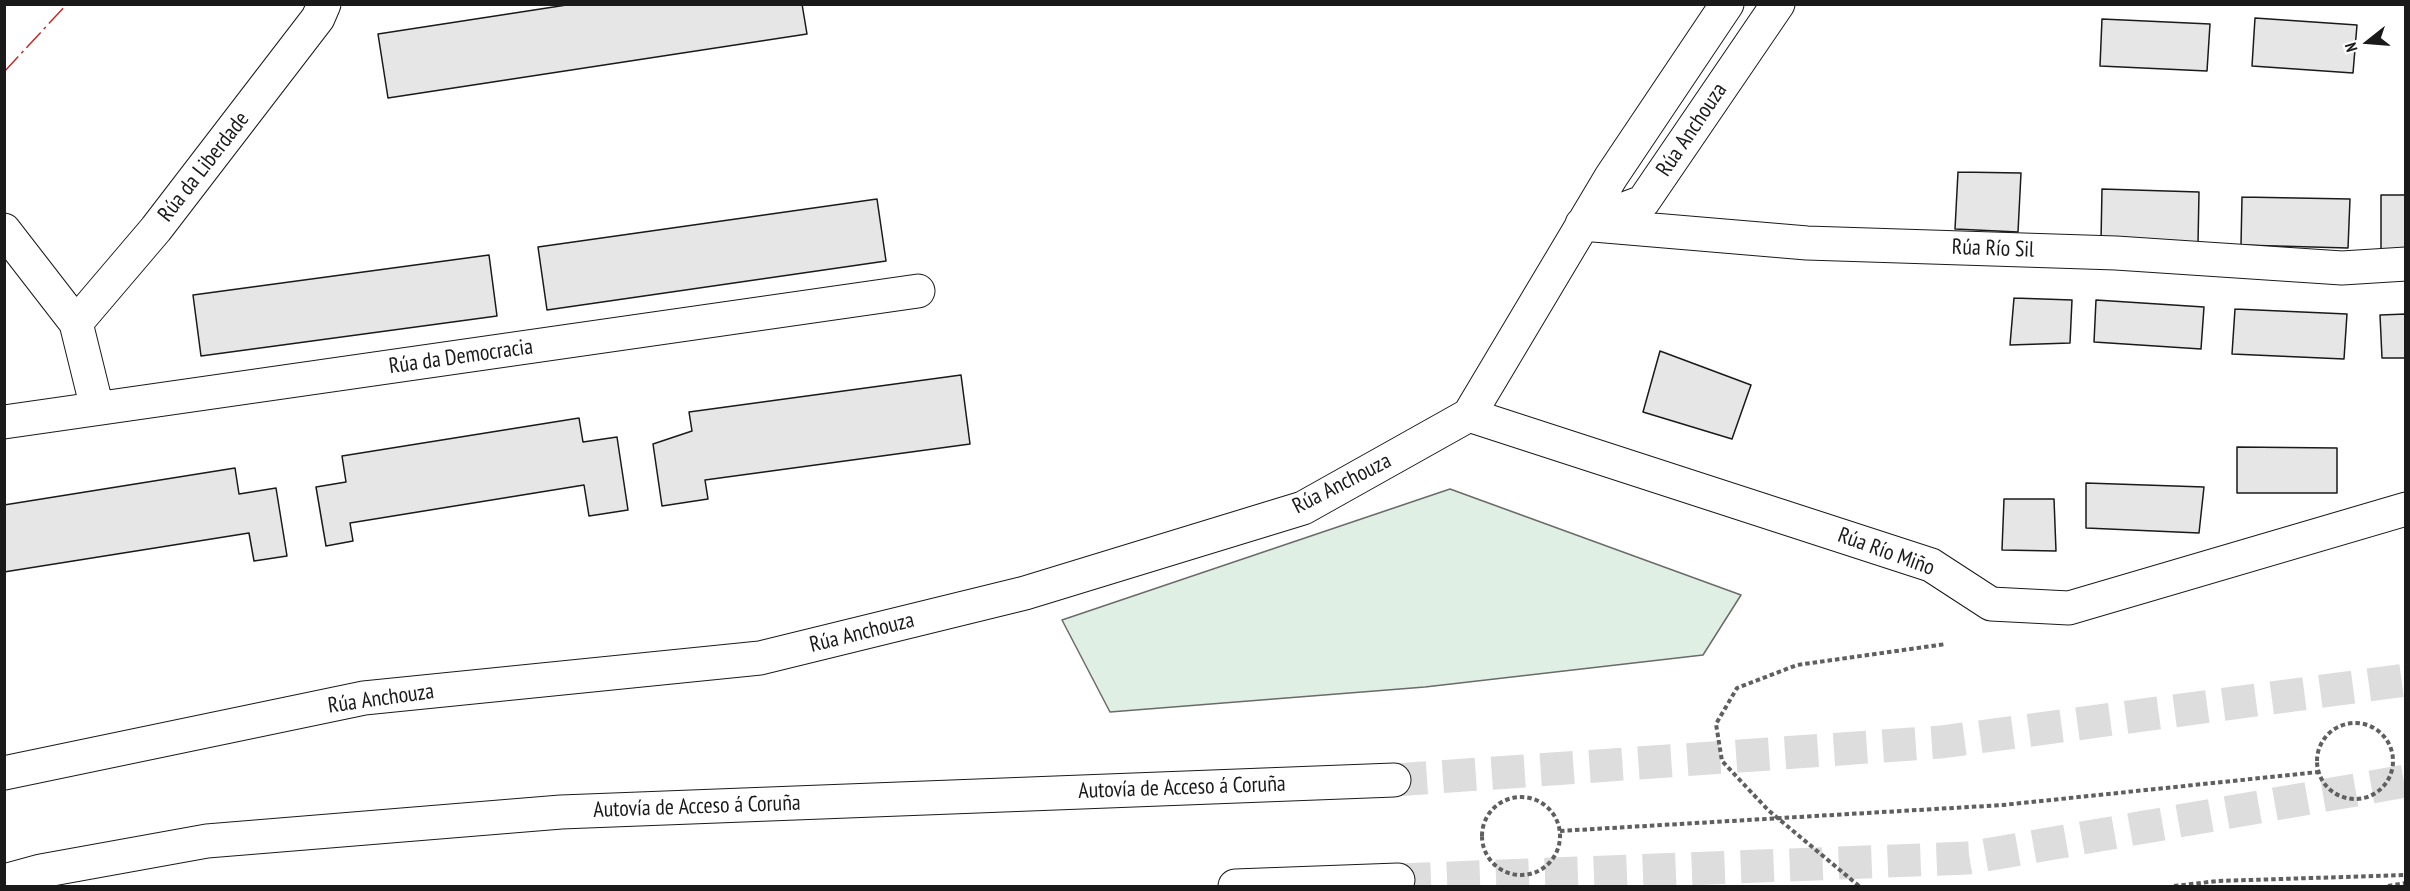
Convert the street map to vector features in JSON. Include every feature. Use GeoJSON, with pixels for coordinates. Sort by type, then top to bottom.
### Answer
{"type":"FeatureCollection","features":[{"type":"Feature","properties":{"kind":"main road","name":"Rúa da Liberdade"},"geometry":{"type":"LineString","coordinates":[[76,323],[156,229],[318,18],[324,4]]}},
{"type":"Feature","properties":{"kind":"main road","name":"Rúa Anchouza"},"geometry":{"type":"LineString","coordinates":[[4,773],[364,698],[760,658],[1024,593],[1304,508],[1469,415],[1611,177],[1727,4]]}},
{"type":"Feature","properties":{"kind":"main road","name":"Rúa Anchouza"},"geometry":{"type":"LineString","coordinates":[[1582,224],[1643,202],[1778,4]]}},
{"type":"Feature","properties":{"kind":"main road","name":"Rúa Río Sil"},"geometry":{"type":"LineString","coordinates":[[1582,224],[1807,243],[2116,253],[2342,268],[2406,264]]}},
{"type":"Feature","properties":{"kind":"main road"},"geometry":{"type":"LineString","coordinates":[[4,230],[76,323],[97,408]]}},
{"type":"Feature","properties":{"kind":"main road","name":"Rúa da Democracia"},"geometry":{"type":"LineString","coordinates":[[4,422],[918,291]]}},
{"type":"Feature","properties":{"kind":"main road","name":"Rúa Río Miño"},"geometry":{"type":"LineString","coordinates":[[1469,415],[1930,565],[1991,604],[2069,608],[2406,509]]}},
{"type":"Feature","properties":{"kind":"main road","name":"Autovía de Acceso á Coruña"},"geometry":{"type":"LineString","coordinates":[[4,881],[41,871],[207,841],[561,812],[1394,780]]}},
{"type":"Feature","properties":{"kind":"main road"},"geometry":{"type":"LineString","coordinates":[[1236,886],[1398,880]]}},
{"type":"Feature","properties":{"kind":"path"},"geometry":{"type":"LineString","coordinates":[[1859,886],[1768,810],[1722,761],[1716,724],[1737,688],[1797,664],[1946,644]]}},
{"type":"Feature","properties":{"kind":"path"},"geometry":{"type":"LineString","coordinates":[[2356,723],[2372,727],[2383,735],[2391,749],[2394,762],[2387,783],[2375,795],[2363,800],[2349,800],[2337,795],[2329,790],[2318,772],[2317,759],[2324,738],[2342,725],[2356,723]]}},
{"type":"Feature","properties":{"kind":"path"},"geometry":{"type":"LineString","coordinates":[[1560,831],[2003,805],[2318,772]]}},
{"type":"Feature","properties":{"kind":"path"},"geometry":{"type":"LineString","coordinates":[[1528,796],[1539,800],[1549,808],[1557,820],[1560,831],[1559,845],[1554,858],[1537,872],[1523,876],[1509,874],[1491,863],[1484,851],[1481,834],[1484,820],[1491,809],[1501,801],[1528,796]]}},
{"type":"Feature","properties":{"kind":"path"},"geometry":{"type":"LineString","coordinates":[[2174,886],[2218,881],[2406,875]]}},
{"type":"Feature","properties":{"kind":"path"},"geometry":{"type":"LineString","coordinates":[[2388,886],[2406,883]]}},
{"type":"Feature","properties":{"kind":"green space"},"geometry":{"type":"Polygon","coordinates":[[[1450,489],[1741,595],[1703,655],[1425,687],[1110,712],[1062,620],[1450,489]]]}},
{"type":"Feature","properties":{"kind":"building"},"geometry":{"type":"Polygon","coordinates":[[[573,4],[802,4],[807,34],[388,98],[378,34],[573,4]]]}},
{"type":"Feature","properties":{"kind":"building"},"geometry":{"type":"Polygon","coordinates":[[[2255,18],[2357,25],[2353,73],[2252,66],[2255,18]]]}},
{"type":"Feature","properties":{"kind":"building"},"geometry":{"type":"Polygon","coordinates":[[[2102,19],[2210,24],[2207,71],[2100,66],[2102,19]]]}},
{"type":"Feature","properties":{"kind":"building"},"geometry":{"type":"Polygon","coordinates":[[[1958,172],[2021,173],[2018,232],[1955,229],[1958,172]]]}},
{"type":"Feature","properties":{"kind":"building"},"geometry":{"type":"Polygon","coordinates":[[[2102,189],[2199,192],[2198,244],[2101,241],[2102,189]]]}},
{"type":"Feature","properties":{"kind":"building"},"geometry":{"type":"Polygon","coordinates":[[[2381,195],[2406,195],[2406,252],[2381,252],[2381,195]]]}},
{"type":"Feature","properties":{"kind":"building"},"geometry":{"type":"Polygon","coordinates":[[[2242,197],[2350,199],[2348,248],[2241,245],[2242,197]]]}},
{"type":"Feature","properties":{"kind":"building"},"geometry":{"type":"Polygon","coordinates":[[[877,199],[886,261],[547,310],[538,247],[877,199]]]}},
{"type":"Feature","properties":{"kind":"building"},"geometry":{"type":"Polygon","coordinates":[[[489,255],[497,316],[201,356],[193,295],[489,255]]]}},
{"type":"Feature","properties":{"kind":"building"},"geometry":{"type":"Polygon","coordinates":[[[2014,298],[2072,300],[2070,343],[2010,345],[2014,298]]]}},
{"type":"Feature","properties":{"kind":"building"},"geometry":{"type":"Polygon","coordinates":[[[2096,300],[2204,307],[2201,349],[2094,342],[2096,300]]]}},
{"type":"Feature","properties":{"kind":"building"},"geometry":{"type":"Polygon","coordinates":[[[2235,309],[2347,314],[2344,359],[2232,354],[2235,309]]]}},
{"type":"Feature","properties":{"kind":"building"},"geometry":{"type":"Polygon","coordinates":[[[2406,314],[2406,358],[2382,358],[2380,315],[2406,314]]]}},
{"type":"Feature","properties":{"kind":"building"},"geometry":{"type":"Polygon","coordinates":[[[1660,351],[1751,385],[1732,439],[1643,412],[1660,351]]]}},
{"type":"Feature","properties":{"kind":"building"},"geometry":{"type":"Polygon","coordinates":[[[961,375],[970,444],[705,480],[708,499],[662,506],[653,444],[692,431],[689,412],[961,375]]]}},
{"type":"Feature","properties":{"kind":"building"},"geometry":{"type":"Polygon","coordinates":[[[579,418],[583,442],[617,437],[628,510],[589,516],[584,485],[350,523],[353,541],[326,546],[316,487],[346,482],[342,456],[579,418]]]}},
{"type":"Feature","properties":{"kind":"building"},"geometry":{"type":"Polygon","coordinates":[[[2237,447],[2337,448],[2337,493],[2237,493],[2237,447]]]}},
{"type":"Feature","properties":{"kind":"building"},"geometry":{"type":"Polygon","coordinates":[[[235,468],[239,494],[276,488],[287,556],[254,561],[249,533],[4,572],[4,505],[235,468]]]}},
{"type":"Feature","properties":{"kind":"building"},"geometry":{"type":"Polygon","coordinates":[[[2086,483],[2204,487],[2199,533],[2086,528],[2086,483]]]}},
{"type":"Feature","properties":{"kind":"building"},"geometry":{"type":"Polygon","coordinates":[[[2004,499],[2054,499],[2056,551],[2002,550],[2004,499]]]}},
{"type":"Feature","properties":{"kind":"tunnel"},"geometry":{"type":"LineString","coordinates":[[1394,780],[1941,742],[2406,680]]}},
{"type":"Feature","properties":{"kind":"tunnel"},"geometry":{"type":"LineString","coordinates":[[1398,880],[1969,858],[2406,781]]}},
{"type":"Feature","properties":{"kind":"power"},"geometry":{"type":"LineString","coordinates":[[4,72],[67,4]]}}]}
